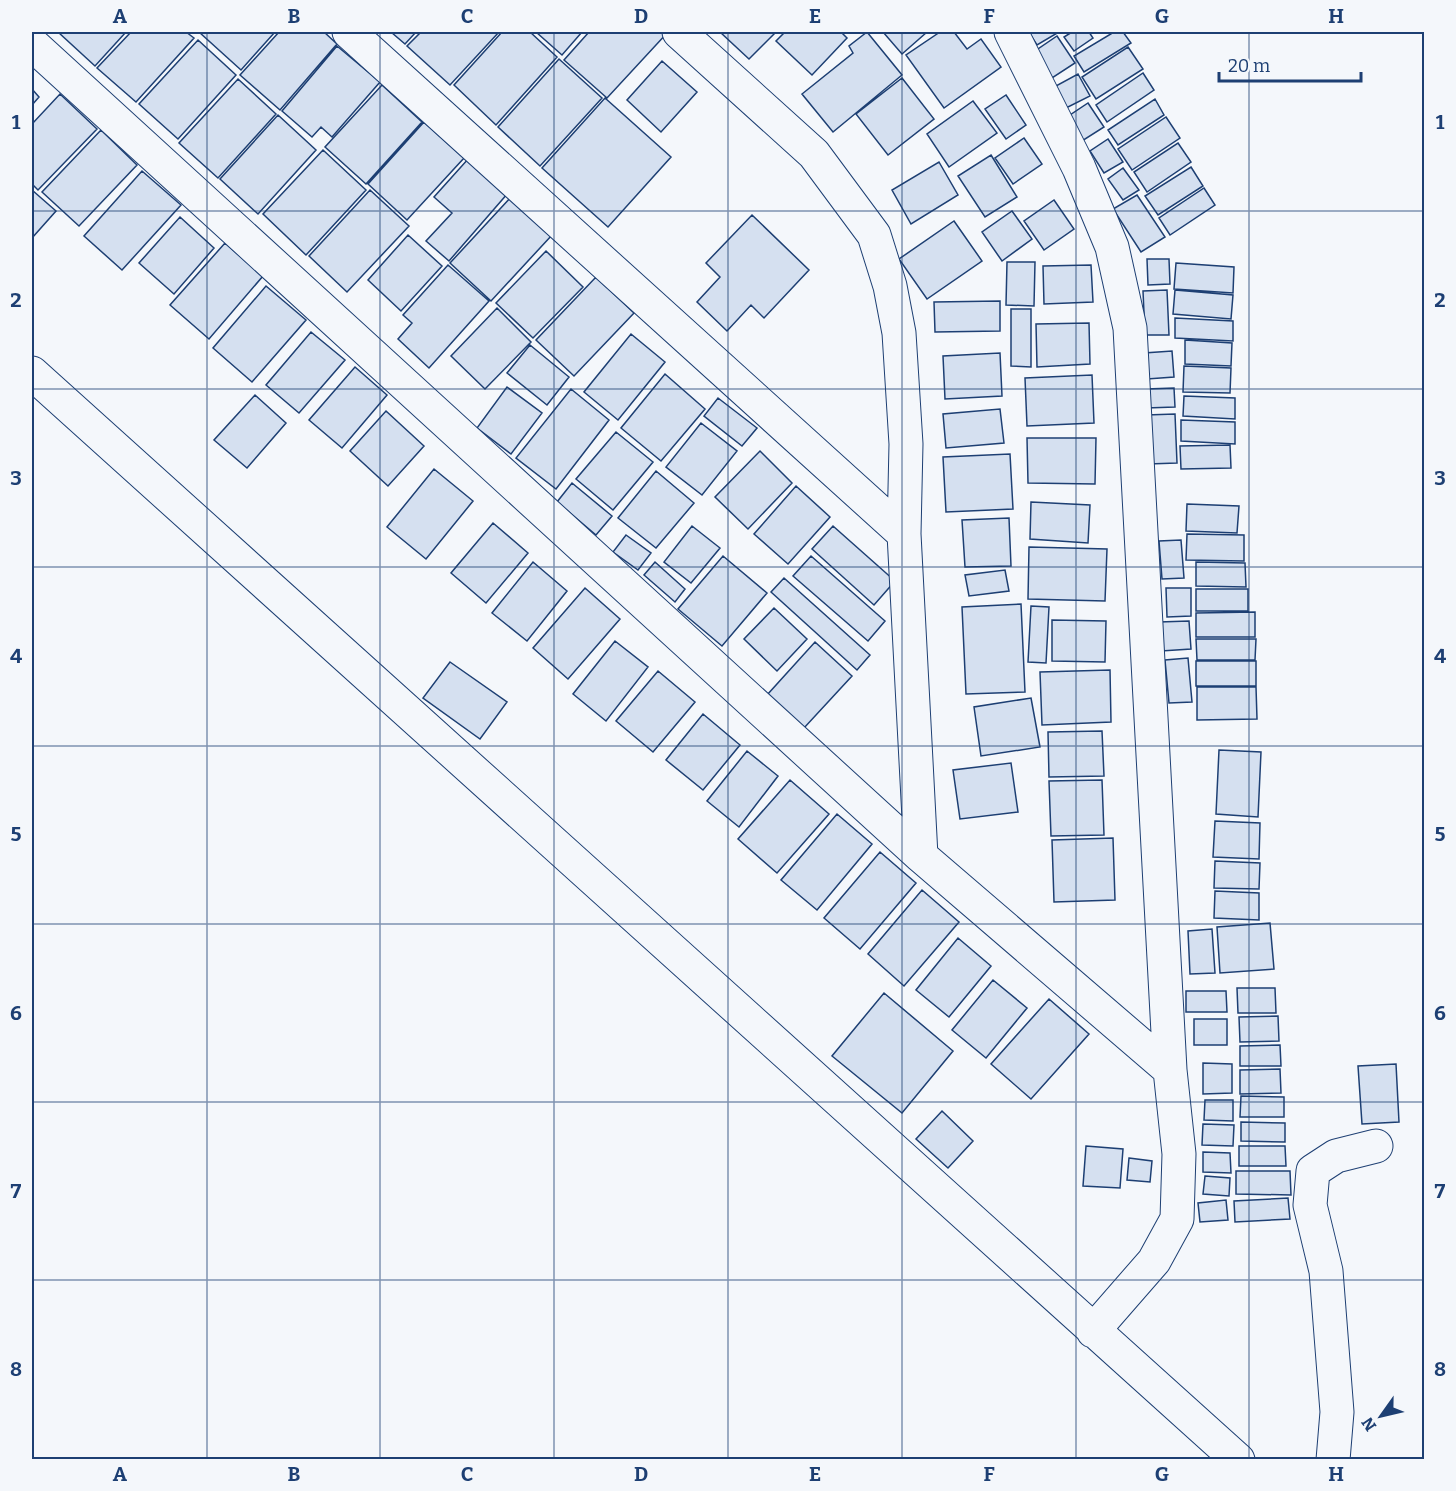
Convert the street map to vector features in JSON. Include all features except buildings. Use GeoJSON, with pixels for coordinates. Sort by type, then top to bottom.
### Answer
{"type":"FeatureCollection","features":[{"type":"Feature","properties":{"kind":"street"},"geometry":{"type":"LineString","coordinates":[[349,32],[904,534]]}},
{"type":"Feature","properties":{"kind":"street"},"geometry":{"type":"LineString","coordinates":[[678,32],[814,154],[874,235],[890,285],[899,333],[906,444],[904,534],[921,856]]}},
{"type":"Feature","properties":{"kind":"street"},"geometry":{"type":"LineString","coordinates":[[1011,32],[1079,168],[1112,247],[1130,328],[1170,1070],[1179,1154],[1177,1219],[1154,1261],[1093,1331]]}},
{"type":"Feature","properties":{"kind":"street"},"geometry":{"type":"LineString","coordinates":[[32,44],[921,856],[1170,1070]]}},
{"type":"Feature","properties":{"kind":"street"},"geometry":{"type":"LineString","coordinates":[[32,373],[1238,1460]]}},
{"type":"Feature","properties":{"kind":"street"},"geometry":{"type":"LineString","coordinates":[[1333,1460],[1337,1412],[1326,1271],[1310,1205],[1313,1171],[1336,1156],[1376,1146]]}}]}
